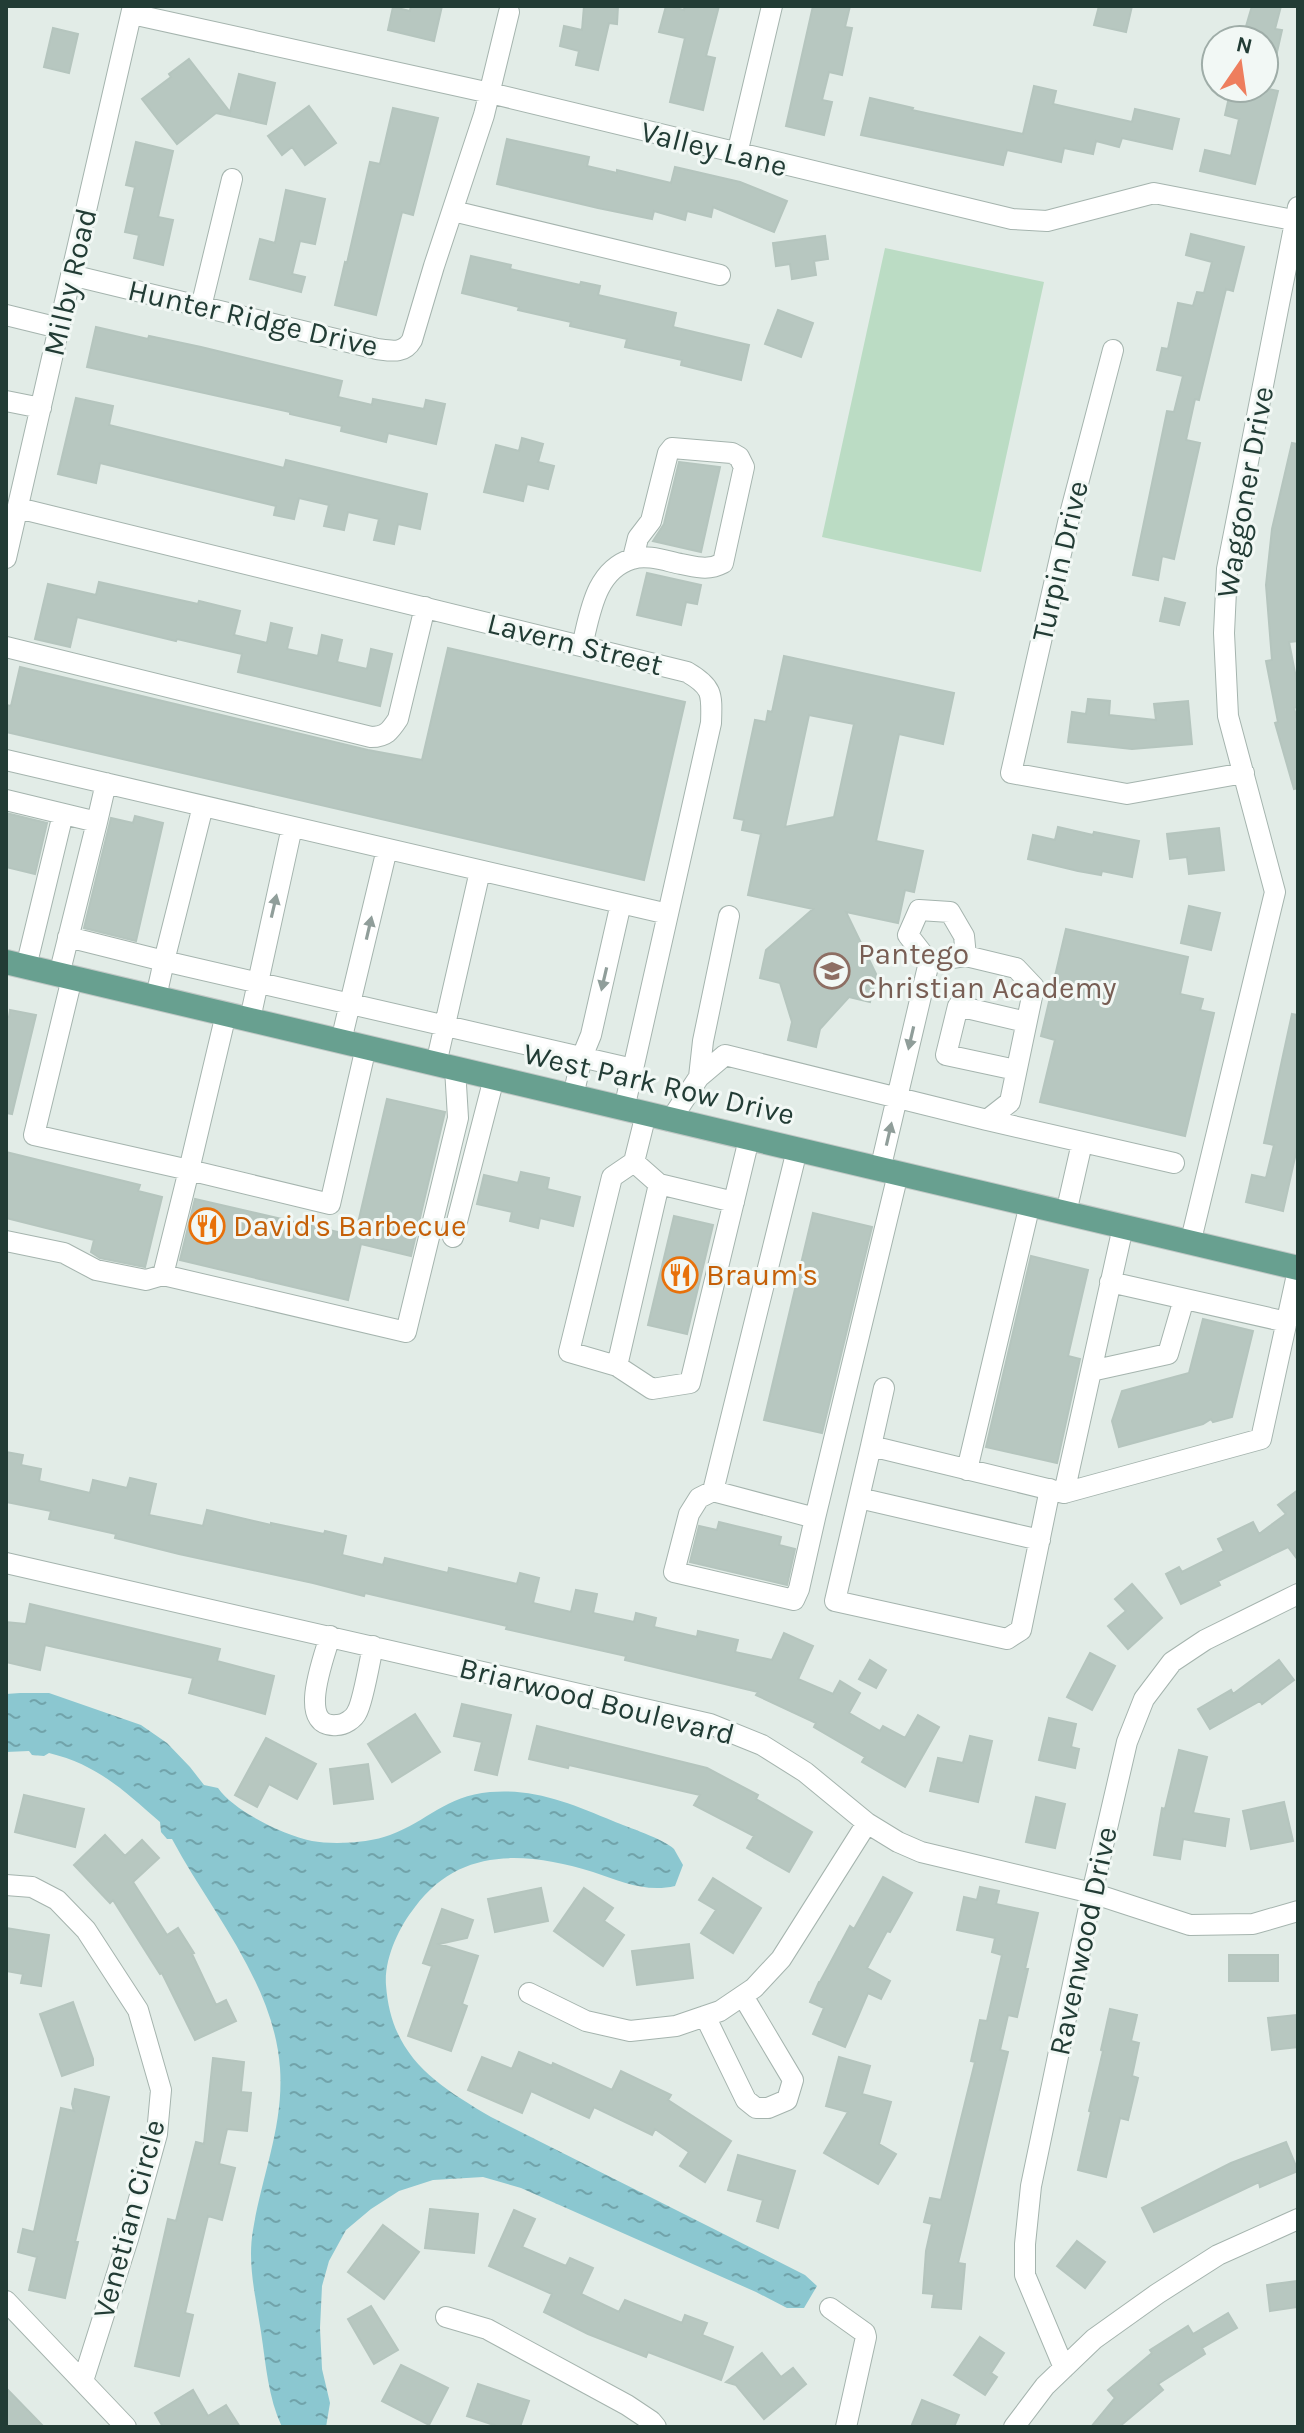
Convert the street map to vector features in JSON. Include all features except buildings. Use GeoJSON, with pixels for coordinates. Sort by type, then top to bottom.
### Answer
{"type":"FeatureCollection","features":[{"type":"Feature","properties":{"kind":"main road","name":"West Park Row Drive"},"geometry":{"type":"LineString","coordinates":[[16,965],[1298,1269]]}},
{"type":"Feature","properties":{"kind":"street"},"geometry":{"type":"LineString","coordinates":[[737,154],[772,6]]}},
{"type":"Feature","properties":{"kind":"street","name":"Valley Lane"},"geometry":{"type":"LineString","coordinates":[[132,10],[1012,219],[1047,221],[1154,193],[1297,216]]}},
{"type":"Feature","properties":{"kind":"street","name":"Milby Road"},"geometry":{"type":"LineString","coordinates":[[6,558],[132,10]]}},
{"type":"Feature","properties":{"kind":"street","name":"Hunter Ridge Drive"},"geometry":{"type":"LineString","coordinates":[[71,275],[349,343],[377,349],[408,348],[490,93],[509,12]]}},
{"type":"Feature","properties":{"kind":"street"},"geometry":{"type":"LineString","coordinates":[[201,307],[232,179]]}},
{"type":"Feature","properties":{"kind":"street"},"geometry":{"type":"LineString","coordinates":[[453,211],[720,275]]}},
{"type":"Feature","properties":{"kind":"street","name":"Waggoner Drive"},"geometry":{"type":"LineString","coordinates":[[1190,1244],[1275,892],[1228,716],[1224,633],[1227,569],[1297,216]]}},
{"type":"Feature","properties":{"kind":"street"},"geometry":{"type":"LineString","coordinates":[[6,315],[59,328]]}},
{"type":"Feature","properties":{"kind":"street","name":"Turpin Drive"},"geometry":{"type":"LineString","coordinates":[[1113,350],[1070,514],[1011,773],[1127,794],[1244,773]]}},
{"type":"Feature","properties":{"kind":"street"},"geometry":{"type":"LineString","coordinates":[[6,401],[41,408]]}},
{"type":"Feature","properties":{"kind":"street"},"geometry":{"type":"LineString","coordinates":[[582,646],[597,591],[615,568],[633,558],[650,558],[707,569],[723,563],[744,467],[739,457],[732,453],[672,448],[668,453],[651,521],[638,538],[633,558]]}},
{"type":"Feature","properties":{"kind":"street","name":"Lavern Street"},"geometry":{"type":"LineString","coordinates":[[18,508],[687,672],[704,682],[712,701],[711,723],[633,1069],[634,1162]]}},
{"type":"Feature","properties":{"kind":"street"},"geometry":{"type":"LineString","coordinates":[[6,647],[381,737],[398,719],[425,607]]}},
{"type":"Feature","properties":{"kind":"street"},"geometry":{"type":"LineString","coordinates":[[6,760],[668,914]]}},
{"type":"Feature","properties":{"kind":"street"},"geometry":{"type":"LineString","coordinates":[[106,783],[68,937],[66,976],[34,1135],[330,1204],[366,1047]]}},
{"type":"Feature","properties":{"kind":"street"},"geometry":{"type":"LineString","coordinates":[[6,800],[97,822]]}},
{"type":"Feature","properties":{"kind":"street"},"geometry":{"type":"LineString","coordinates":[[156,997],[203,806]]}},
{"type":"Feature","properties":{"kind":"street"},"geometry":{"type":"LineString","coordinates":[[16,965],[63,814]]}},
{"type":"Feature","properties":{"kind":"street"},"geometry":{"type":"LineString","coordinates":[[250,1019],[292,827]]}},
{"type":"Feature","properties":{"kind":"street"},"geometry":{"type":"LineString","coordinates":[[341,1041],[387,849]]}},
{"type":"Feature","properties":{"kind":"street"},"geometry":{"type":"LineString","coordinates":[[6,1241],[64,1253],[96,1270],[146,1280],[163,1275],[406,1332],[458,1118],[445,1066],[444,1025],[480,871]]}},
{"type":"Feature","properties":{"kind":"street"},"geometry":{"type":"LineString","coordinates":[[573,1096],[582,1057],[591,1035],[621,903]]}},
{"type":"Feature","properties":{"kind":"street"},"geometry":{"type":"LineString","coordinates":[[929,962],[908,935],[919,910],[950,912],[964,936],[966,956]]}},
{"type":"Feature","properties":{"kind":"street"},"geometry":{"type":"LineString","coordinates":[[699,1077],[703,1041],[729,916]]}},
{"type":"Feature","properties":{"kind":"street"},"geometry":{"type":"LineString","coordinates":[[68,937],[633,1069]]}},
{"type":"Feature","properties":{"kind":"street"},"geometry":{"type":"LineString","coordinates":[[929,962],[966,956],[1016,968],[1034,987],[1010,1102],[987,1120]]}},
{"type":"Feature","properties":{"kind":"street"},"geometry":{"type":"LineString","coordinates":[[815,1518],[713,1491],[699,1498],[689,1514],[674,1572],[794,1600],[799,1589],[815,1518],[889,1172],[897,1097],[929,962]]}},
{"type":"Feature","properties":{"kind":"street"},"geometry":{"type":"LineString","coordinates":[[1016,1070],[946,1055],[958,1006],[1026,1022]]}},
{"type":"Feature","properties":{"kind":"street"},"geometry":{"type":"LineString","coordinates":[[163,1275],[226,1014]]}},
{"type":"Feature","properties":{"kind":"street"},"geometry":{"type":"LineString","coordinates":[[670,1121],[699,1077],[725,1055],[1174,1163]]}},
{"type":"Feature","properties":{"kind":"street"},"geometry":{"type":"LineString","coordinates":[[453,1237],[494,1078]]}},
{"type":"Feature","properties":{"kind":"street"},"geometry":{"type":"LineString","coordinates":[[734,1202],[659,1184],[634,1162],[612,1177],[569,1352],[617,1366],[652,1389],[690,1383],[734,1202],[749,1139]]}},
{"type":"Feature","properties":{"kind":"street"},"geometry":{"type":"LineString","coordinates":[[1066,1213],[1082,1143]]}},
{"type":"Feature","properties":{"kind":"street"},"geometry":{"type":"LineString","coordinates":[[713,1491],[797,1150]]}},
{"type":"Feature","properties":{"kind":"street"},"geometry":{"type":"LineString","coordinates":[[617,1366],[659,1184]]}},
{"type":"Feature","properties":{"kind":"street"},"geometry":{"type":"LineString","coordinates":[[967,1470],[1030,1204]]}},
{"type":"Feature","properties":{"kind":"street"},"geometry":{"type":"LineString","coordinates":[[884,1388],[835,1601],[1007,1639],[1021,1630],[1040,1540],[1091,1371],[1123,1227]]}},
{"type":"Feature","properties":{"kind":"street"},"geometry":{"type":"LineString","coordinates":[[871,1446],[1057,1491],[1261,1439],[1298,1269]]}},
{"type":"Feature","properties":{"kind":"street"},"geometry":{"type":"LineString","coordinates":[[1110,1282],[1287,1322]]}},
{"type":"Feature","properties":{"kind":"street"},"geometry":{"type":"LineString","coordinates":[[1091,1371],[1168,1354],[1184,1299]]}},
{"type":"Feature","properties":{"kind":"street"},"geometry":{"type":"LineString","coordinates":[[859,1498],[1040,1540]]}},
{"type":"Feature","properties":{"kind":"street","name":"Briarwood Boulevard"},"geometry":{"type":"LineString","coordinates":[[6,1563],[710,1724],[762,1745],[805,1772],[867,1823],[921,1852],[1092,1893],[1190,1925],[1253,1924],[1298,1911]]}},
{"type":"Feature","properties":{"kind":"street","name":"Ravenwood Drive"},"geometry":{"type":"LineString","coordinates":[[1064,2368],[1025,2275],[1025,2244],[1031,2186],[1127,1742],[1144,1699],[1172,1662],[1205,1640],[1298,1594]]}},
{"type":"Feature","properties":{"kind":"street"},"geometry":{"type":"LineString","coordinates":[[330,1636],[314,1692],[320,1720],[332,1725],[341,1725],[357,1713],[373,1646]]}},
{"type":"Feature","properties":{"kind":"street"},"geometry":{"type":"LineString","coordinates":[[529,1993],[586,2021],[630,2031],[676,2026],[720,2011],[754,1988],[781,1959],[867,1823]]}},
{"type":"Feature","properties":{"kind":"street","name":"Venetian Circle"},"geometry":{"type":"LineString","coordinates":[[6,1885],[32,1887],[57,1900],[86,1930],[138,2010],[161,2090],[157,2134],[83,2381]]}},
{"type":"Feature","properties":{"kind":"street"},"geometry":{"type":"LineString","coordinates":[[705,2016],[746,2100],[756,2108],[768,2108],[787,2100],[793,2080],[743,1996]]}},
{"type":"Feature","properties":{"kind":"street"},"geometry":{"type":"LineString","coordinates":[[1014,2427],[1045,2386],[1094,2339],[1218,2255],[1298,2219]]}},
{"type":"Feature","properties":{"kind":"street"},"geometry":{"type":"LineString","coordinates":[[6,2301],[126,2427]]}},
{"type":"Feature","properties":{"kind":"street"},"geometry":{"type":"LineString","coordinates":[[830,2308],[865,2333],[866,2337],[846,2427]]}},
{"type":"Feature","properties":{"kind":"street"},"geometry":{"type":"LineString","coordinates":[[446,2317],[487,2329],[627,2405],[656,2427]]}},
{"type":"Feature","properties":{"kind":"green space"},"geometry":{"type":"Polygon","coordinates":[[[885,248],[1044,282],[981,572],[822,537],[885,248]]]}},
{"type":"Feature","properties":{"kind":"water"},"geometry":{"type":"Polygon","coordinates":[[[49,1693],[141,1725],[167,1743],[204,1785],[218,1788],[235,1805],[260,1821],[312,1841],[330,1843],[382,1838],[461,1798],[506,1791],[568,1803],[669,1845],[683,1865],[675,1886],[664,1888],[633,1885],[568,1865],[520,1858],[496,1859],[453,1873],[433,1887],[415,1907],[398,1934],[386,1975],[390,2010],[397,2031],[419,2065],[452,2092],[491,2117],[805,2275],[817,2286],[804,2308],[787,2308],[521,2188],[483,2177],[433,2180],[399,2191],[346,2230],[329,2261],[322,2286],[322,2369],[330,2403],[326,2427],[282,2427],[268,2381],[251,2256],[253,2230],[279,2110],[280,2068],[266,2007],[238,1949],[172,1839],[167,1839],[161,1832],[160,1822],[109,1780],[82,1764],[49,1753],[44,1756],[32,1755],[29,1751],[6,1752],[6,1694],[49,1693]]]}},
{"type":"Feature","properties":{"kind":"place","name":"Pantego Christian Academy"},"geometry":{"type":"Point","coordinates":[832,971]}},
{"type":"Feature","properties":{"kind":"place","name":"David's Barbecue"},"geometry":{"type":"Point","coordinates":[207,1226]}},
{"type":"Feature","properties":{"kind":"place","name":"Braum's"},"geometry":{"type":"Point","coordinates":[680,1275]}}]}
